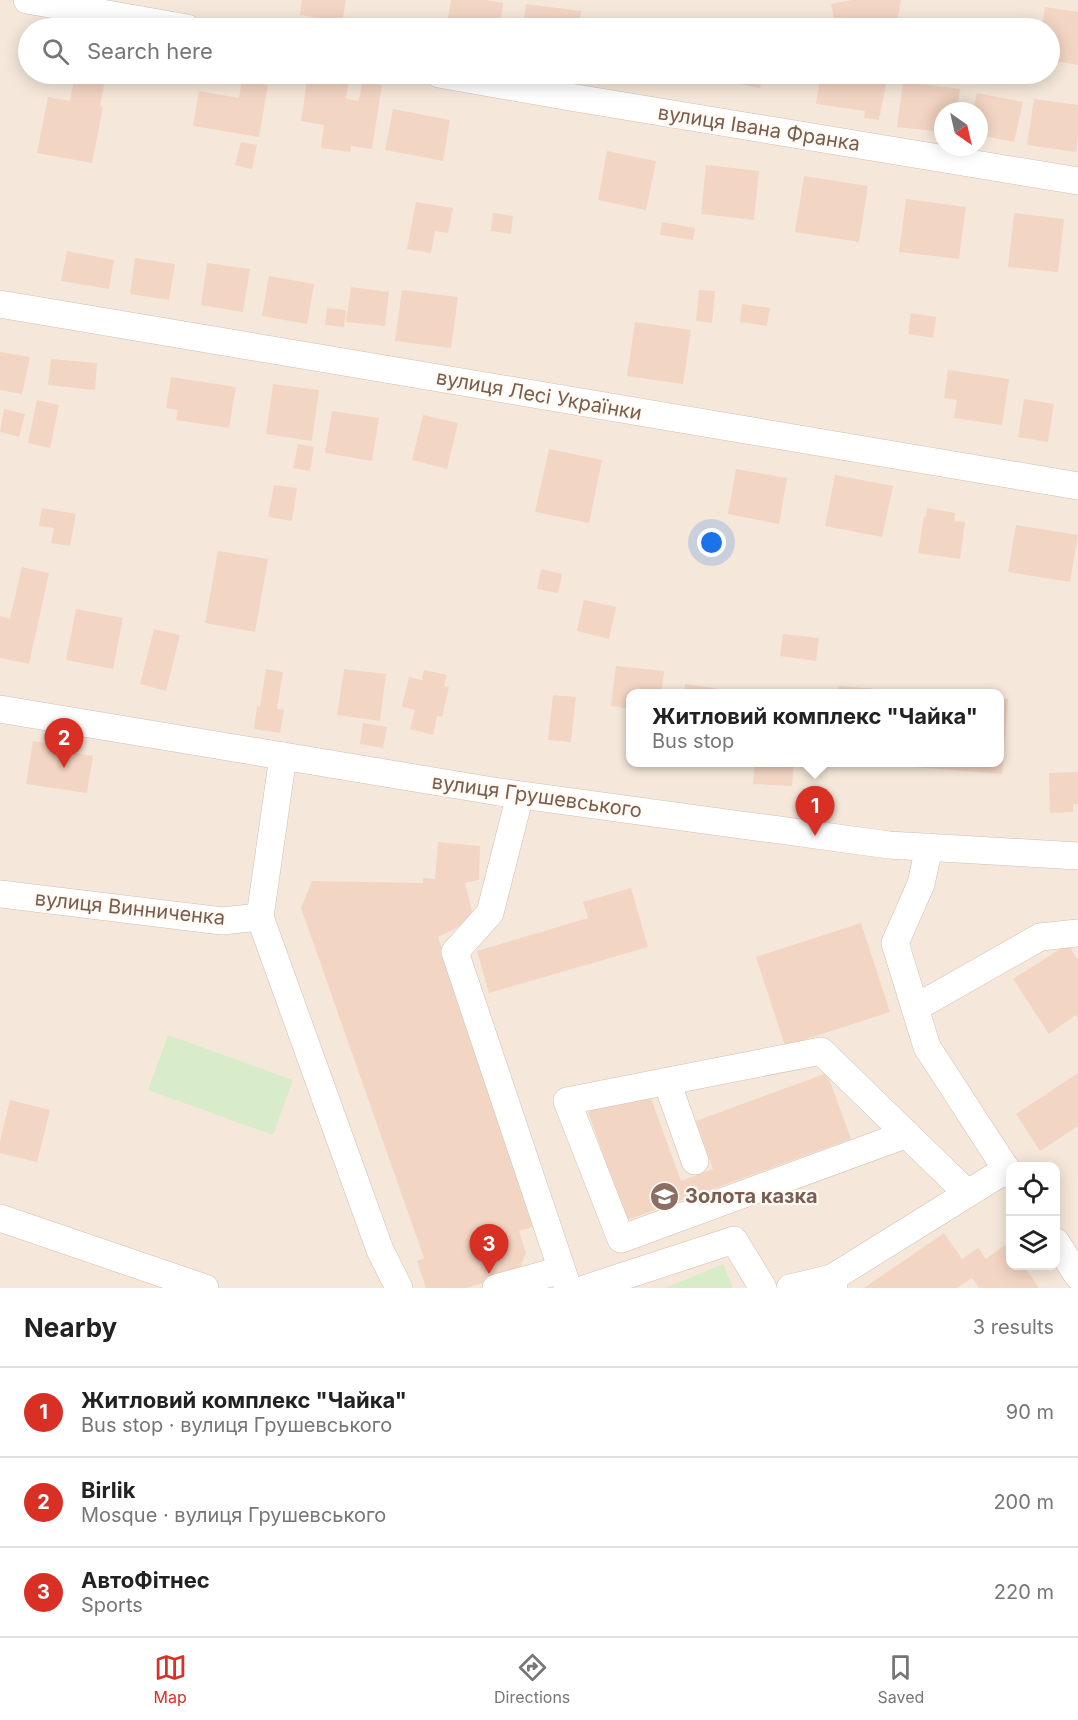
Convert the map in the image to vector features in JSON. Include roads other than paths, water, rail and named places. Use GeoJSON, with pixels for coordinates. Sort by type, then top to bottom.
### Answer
{"type":"FeatureCollection","features":[{"type":"Feature","properties":{"kind":"street"},"geometry":{"type":"LineString","coordinates":[[27,0],[130,18]]}},
{"type":"Feature","properties":{"kind":"street","name":"вулиця Івана Франка"},"geometry":{"type":"LineString","coordinates":[[496,84],[1078,181]]}},
{"type":"Feature","properties":{"kind":"street","name":"вулиця Лесі Українки"},"geometry":{"type":"LineString","coordinates":[[0,304],[1078,486]]}},
{"type":"Feature","properties":{"kind":"street","name":"вулиця Грушевського"},"geometry":{"type":"LineString","coordinates":[[0,709],[520,795],[889,845],[1078,856]]}},
{"type":"Feature","properties":{"kind":"street"},"geometry":{"type":"LineString","coordinates":[[283,756],[260,917],[380,1250],[399,1288]]}},
{"type":"Feature","properties":{"kind":"street"},"geometry":{"type":"LineString","coordinates":[[496,1288],[565,1279],[455,952],[490,913],[520,795]]}},
{"type":"Feature","properties":{"kind":"street"},"geometry":{"type":"LineString","coordinates":[[929,847],[921,884],[895,943],[927,1047],[1006,1167]]}},
{"type":"Feature","properties":{"kind":"street","name":"вулиця Винниченка"},"geometry":{"type":"LineString","coordinates":[[0,894],[222,921],[260,917]]}},
{"type":"Feature","properties":{"kind":"street"},"geometry":{"type":"LineString","coordinates":[[915,1008],[1040,937],[1078,933]]}},
{"type":"Feature","properties":{"kind":"street"},"geometry":{"type":"LineString","coordinates":[[906,1134],[621,1239],[567,1101],[822,1052],[967,1193]]}},
{"type":"Feature","properties":{"kind":"street"},"geometry":{"type":"LineString","coordinates":[[667,1082],[695,1161]]}},
{"type":"Feature","properties":{"kind":"street"},"geometry":{"type":"LineString","coordinates":[[790,1288],[833,1283],[967,1193],[1006,1174]]}},
{"type":"Feature","properties":{"kind":"street"},"geometry":{"type":"LineString","coordinates":[[0,1218],[205,1288]]}},
{"type":"Feature","properties":{"kind":"street"},"geometry":{"type":"LineString","coordinates":[[587,1288],[734,1240],[763,1288]]}},
{"type":"Feature","properties":{"kind":"street"},"geometry":{"type":"LineString","coordinates":[[1060,1248],[1078,1276]]}},
{"type":"Feature","properties":{"kind":"place","name":"Birlik"},"geometry":{"type":"Point","coordinates":[64,768]}},
{"type":"Feature","properties":{"kind":"place","name":"Житловий комплекс \"Чайка\""},"geometry":{"type":"Point","coordinates":[815,836]}},
{"type":"Feature","properties":{"kind":"place","name":"Золота казка"},"geometry":{"type":"Point","coordinates":[664,1196]}},
{"type":"Feature","properties":{"kind":"place","name":"АвтоФітнес"},"geometry":{"type":"Point","coordinates":[489,1274]}}]}
